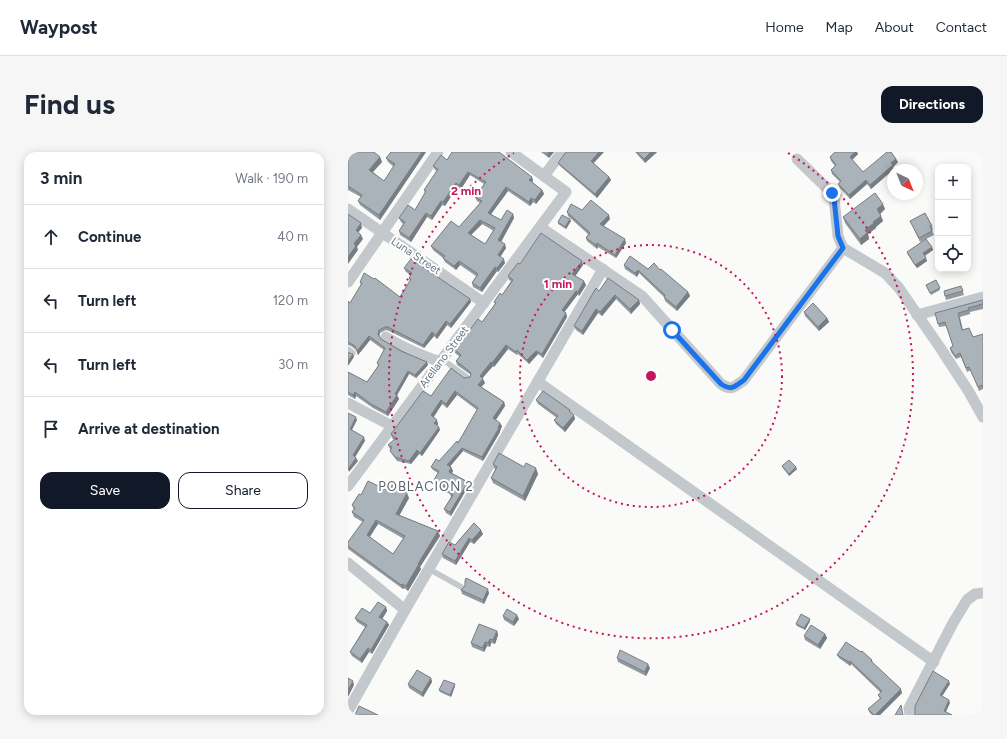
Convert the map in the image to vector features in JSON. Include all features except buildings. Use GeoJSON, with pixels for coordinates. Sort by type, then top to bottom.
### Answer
{"type":"FeatureCollection","features":[{"type":"Feature","properties":{"kind":"street"},"geometry":{"type":"LineString","coordinates":[[348,282],[438,152]]}},
{"type":"Feature","properties":{"kind":"street"},"geometry":{"type":"LineString","coordinates":[[511,152],[544,176],[562,152]]}},
{"type":"Feature","properties":{"kind":"street"},"geometry":{"type":"LineString","coordinates":[[797,159],[832,193],[834,198],[838,236],[843,248],[885,273],[899,288],[969,392],[983,417]]}},
{"type":"Feature","properties":{"kind":"street","name":"Arellano Street"},"geometry":{"type":"LineString","coordinates":[[348,486],[566,192],[544,176]]}},
{"type":"Feature","properties":{"kind":"street","name":"Luna Street"},"geometry":{"type":"LineString","coordinates":[[348,209],[484,303]]}},
{"type":"Feature","properties":{"kind":"street"},"geometry":{"type":"LineString","coordinates":[[540,227],[642,296],[721,384],[727,388],[732,388],[744,380],[843,248]]}},
{"type":"Feature","properties":{"kind":"street"},"geometry":{"type":"LineString","coordinates":[[348,711],[603,269]]}},
{"type":"Feature","properties":{"kind":"street"},"geometry":{"type":"LineString","coordinates":[[917,315],[983,297]]}},
{"type":"Feature","properties":{"kind":"street"},"geometry":{"type":"LineString","coordinates":[[386,337],[413,352],[441,361]]}},
{"type":"Feature","properties":{"kind":"street"},"geometry":{"type":"LineString","coordinates":[[538,382],[934,662]]}},
{"type":"Feature","properties":{"kind":"street"},"geometry":{"type":"LineString","coordinates":[[348,403],[392,426]]}},
{"type":"Feature","properties":{"kind":"street"},"geometry":{"type":"LineString","coordinates":[[348,563],[405,610]]}},
{"type":"Feature","properties":{"kind":"street"},"geometry":{"type":"LineString","coordinates":[[910,715],[909,708],[953,623],[967,600],[975,594],[983,593]]}},
{"type":"Feature","properties":{"kind":"lane"},"geometry":{"type":"LineString","coordinates":[[348,349],[353,353]]}},
{"type":"Feature","properties":{"kind":"lane"},"geometry":{"type":"LineString","coordinates":[[441,361],[468,378]]}},
{"type":"Feature","properties":{"kind":"lane"},"geometry":{"type":"LineString","coordinates":[[429,569],[463,588]]}},
{"type":"Feature","properties":{"kind":"district","name":"POBLACION 2"},"geometry":{"type":"Point","coordinates":[426,486]}},
{"type":"Feature","properties":{"kind":"route"},"geometry":{"type":"LineString","coordinates":[[672,330],[721,384],[727,388],[732,388],[744,380],[843,248],[838,236],[834,198],[832,193]]}}]}
